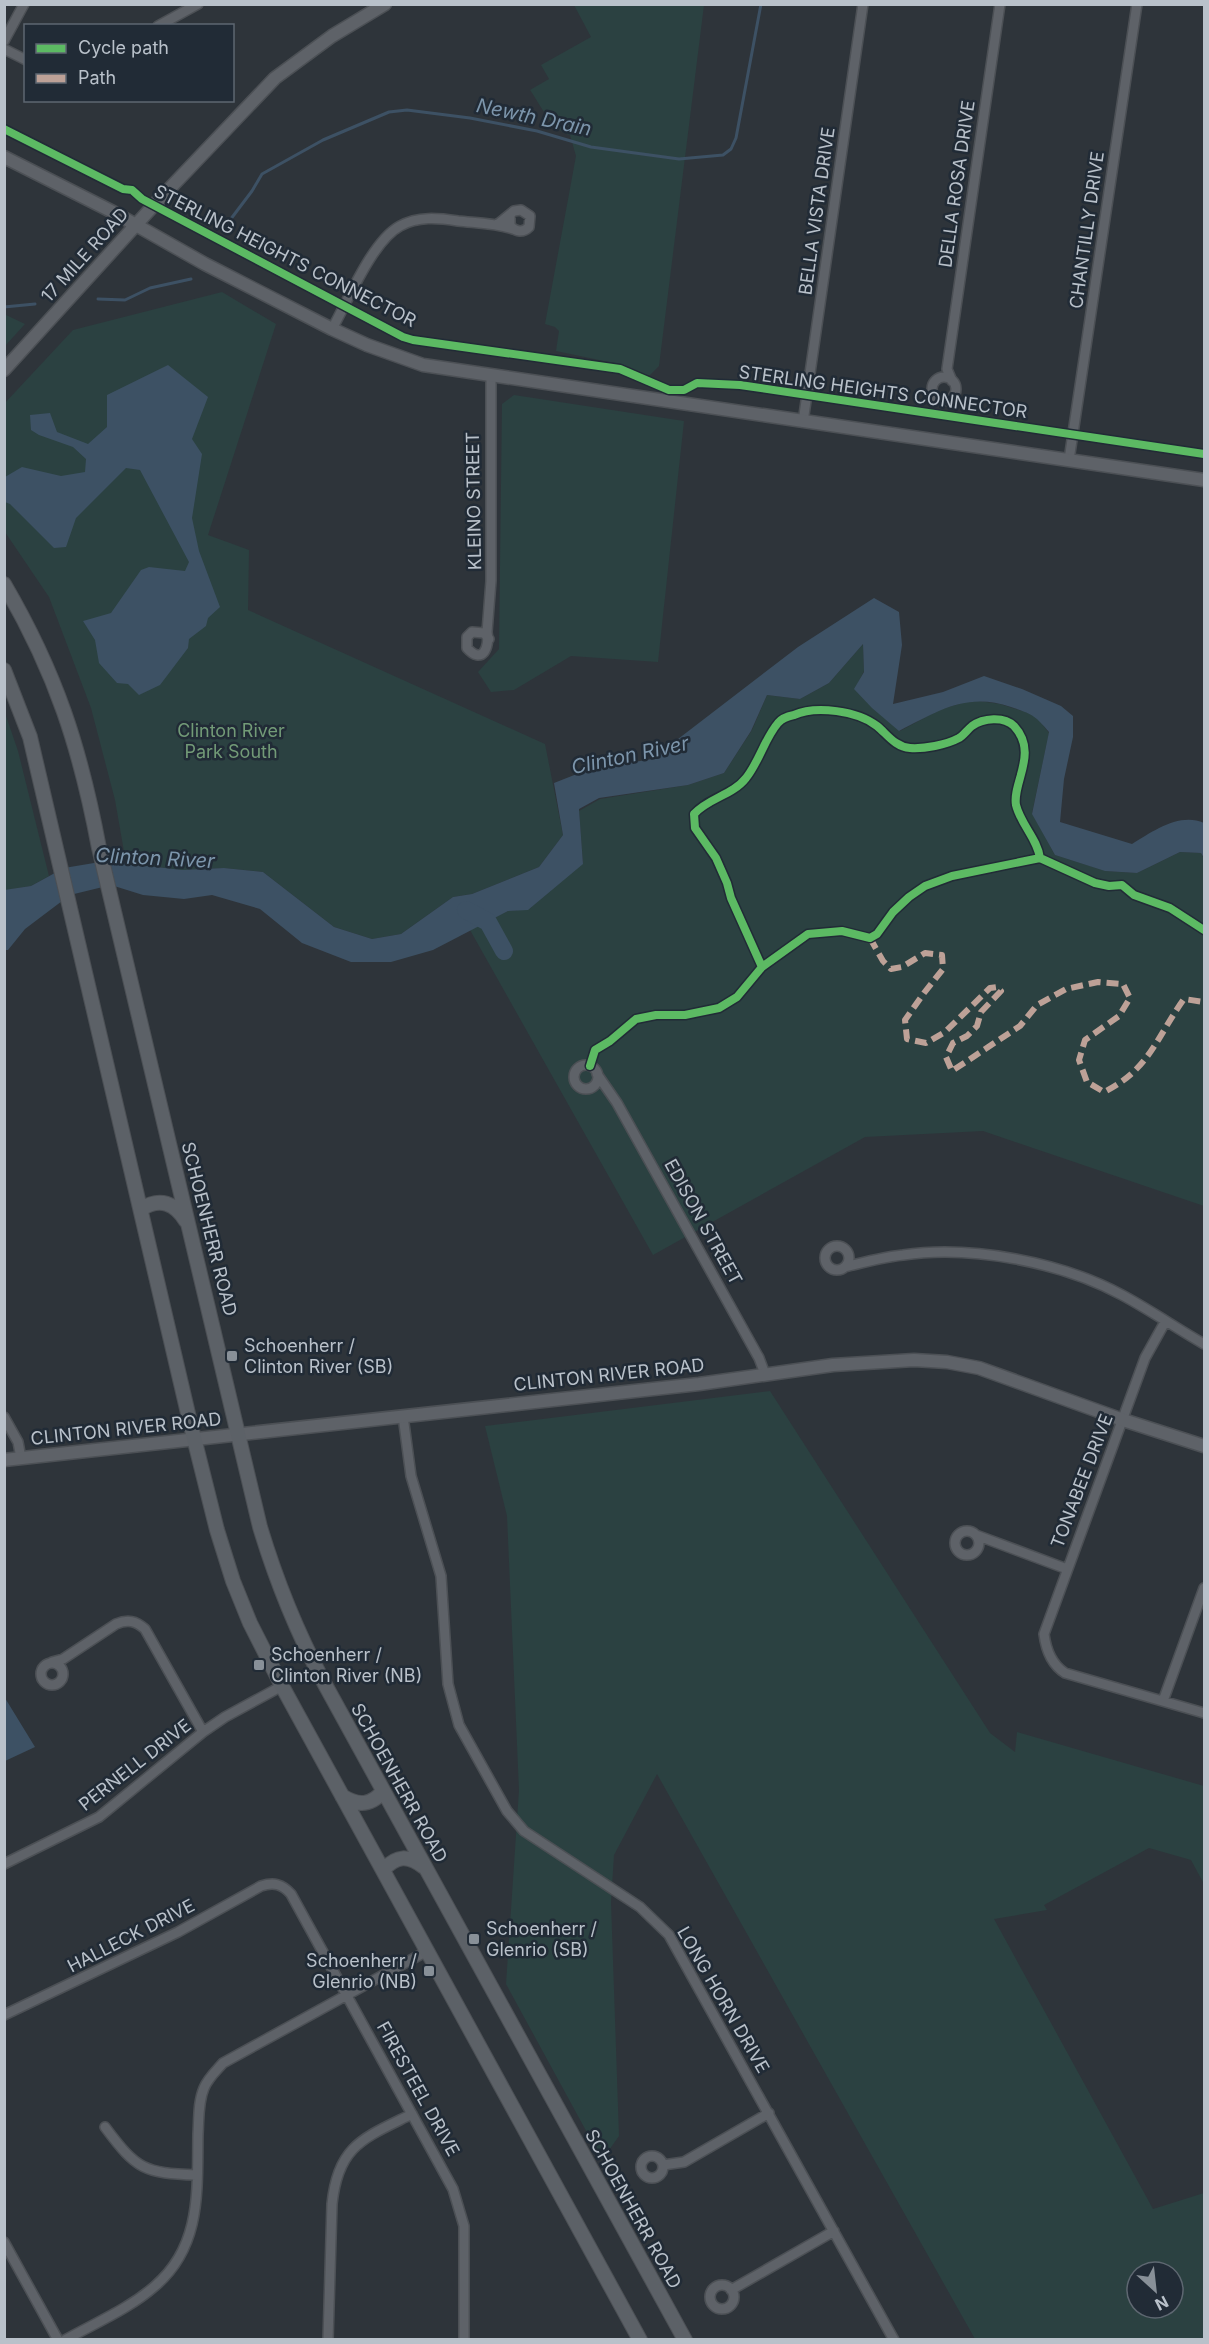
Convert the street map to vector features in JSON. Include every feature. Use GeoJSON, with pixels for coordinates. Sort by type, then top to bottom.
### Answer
{"type":"FeatureCollection","features":[{"type":"Feature","properties":{"kind":"main road","name":"SCHOENHERR ROAD"},"geometry":{"type":"LineString","coordinates":[[4,584],[34,635],[64,707],[87,785],[99,848],[238,1435],[274,1574],[314,1664],[679,2337]]}},
{"type":"Feature","properties":{"kind":"main road"},"geometry":{"type":"LineString","coordinates":[[4,669],[30,737],[195,1440],[217,1530],[233,1581],[255,1634],[282,1686],[640,2338]]}},
{"type":"Feature","properties":{"kind":"main road"},"geometry":{"type":"LineString","coordinates":[[141,1209],[153,1203],[166,1203],[180,1212],[189,1225]]}},
{"type":"Feature","properties":{"kind":"main road"},"geometry":{"type":"LineString","coordinates":[[342,1796],[358,1804],[378,1797],[383,1791]]}},
{"type":"Feature","properties":{"kind":"main road"},"geometry":{"type":"LineString","coordinates":[[382,1870],[401,1857],[414,1860],[425,1868]]}},
{"type":"Feature","properties":{"kind":"street"},"geometry":{"type":"LineString","coordinates":[[4,41],[24,4]]}},
{"type":"Feature","properties":{"kind":"street"},"geometry":{"type":"LineString","coordinates":[[162,24],[198,4]]}},
{"type":"Feature","properties":{"kind":"street","name":"17 MILE ROAD"},"geometry":{"type":"LineString","coordinates":[[4,370],[135,226],[275,78],[332,36],[385,4]]}},
{"type":"Feature","properties":{"kind":"street","name":"BELLA VISTA DRIVE"},"geometry":{"type":"LineString","coordinates":[[803,422],[864,4]]}},
{"type":"Feature","properties":{"kind":"street","name":"DELLA ROSA DRIVE"},"geometry":{"type":"LineString","coordinates":[[947,369],[1000,4]]}},
{"type":"Feature","properties":{"kind":"street","name":"CHANTILLY DRIVE"},"geometry":{"type":"LineString","coordinates":[[1069,460],[1137,4]]}},
{"type":"Feature","properties":{"kind":"street"},"geometry":{"type":"LineString","coordinates":[[4,49],[24,59]]}},
{"type":"Feature","properties":{"kind":"street"},"geometry":{"type":"LineString","coordinates":[[4,157],[113,212],[205,264],[332,328],[377,350],[423,365],[1204,480]]}},
{"type":"Feature","properties":{"kind":"street"},"geometry":{"type":"LineString","coordinates":[[332,328],[372,256],[386,237],[399,226],[424,219],[497,225],[519,231],[526,229],[531,220],[528,213],[521,210],[514,211],[497,225]]}},
{"type":"Feature","properties":{"kind":"street"},"geometry":{"type":"LineString","coordinates":[[510,216],[509,223],[513,229]]}},
{"type":"Feature","properties":{"kind":"street"},"geometry":{"type":"LineString","coordinates":[[947,369],[956,387],[954,395],[949,400],[941,401],[932,393],[932,385],[947,369]]}},
{"type":"Feature","properties":{"kind":"street","name":"KLEINO STREET"},"geometry":{"type":"LineString","coordinates":[[489,639],[487,625],[490,613],[491,581],[491,376]]}},
{"type":"Feature","properties":{"kind":"street"},"geometry":{"type":"LineString","coordinates":[[938,379],[945,377],[952,381]]}},
{"type":"Feature","properties":{"kind":"street"},"geometry":{"type":"LineString","coordinates":[[476,631],[484,633],[489,639],[487,650],[480,654],[472,654],[465,641],[469,634],[487,625]]}},
{"type":"Feature","properties":{"kind":"street"},"geometry":{"type":"LineString","coordinates":[[591,1088],[596,1082],[597,1074],[593,1068],[586,1065],[579,1067],[574,1074],[577,1084],[583,1088],[606,1089]]}},
{"type":"Feature","properties":{"kind":"street","name":"EDISON STREET"},"geometry":{"type":"LineString","coordinates":[[597,1074],[617,1103],[759,1358],[765,1374]]}},
{"type":"Feature","properties":{"kind":"street"},"geometry":{"type":"LineString","coordinates":[[865,1262],[853,1257],[841,1246],[833,1246],[827,1251],[825,1258],[830,1268],[838,1270],[905,1254],[935,1253],[1007,1258],[1089,1280],[1120,1294],[1204,1344]]}},
{"type":"Feature","properties":{"kind":"street"},"geometry":{"type":"LineString","coordinates":[[845,1267],[849,1259],[847,1251]]}},
{"type":"Feature","properties":{"kind":"street","name":"TONABEE DRIVE"},"geometry":{"type":"LineString","coordinates":[[1163,1701],[1065,1673],[1054,1664],[1049,1655],[1045,1641],[1045,1628],[1145,1358],[1165,1322]]}},
{"type":"Feature","properties":{"kind":"street","name":"CLINTON RIVER ROAD"},"geometry":{"type":"LineString","coordinates":[[4,1460],[699,1384],[868,1362],[914,1360],[947,1362],[979,1368],[1016,1379],[1122,1420],[1204,1446]]}},
{"type":"Feature","properties":{"kind":"street","name":"LONG HORN DRIVE"},"geometry":{"type":"LineString","coordinates":[[403,1416],[411,1476],[441,1576],[448,1684],[459,1725],[507,1811],[524,1831],[640,1907],[665,1930],[894,2340]]}},
{"type":"Feature","properties":{"kind":"street"},"geometry":{"type":"LineString","coordinates":[[4,1417],[18,1442],[21,1458]]}},
{"type":"Feature","properties":{"kind":"street"},"geometry":{"type":"LineString","coordinates":[[990,1541],[966,1555],[959,1552],[955,1546],[956,1538],[969,1531],[1067,1569]]}},
{"type":"Feature","properties":{"kind":"street"},"geometry":{"type":"LineString","coordinates":[[976,1535],[979,1542],[977,1550]]}},
{"type":"Feature","properties":{"kind":"street"},"geometry":{"type":"LineString","coordinates":[[1204,1588],[1163,1701],[1204,1713]]}},
{"type":"Feature","properties":{"kind":"street"},"geometry":{"type":"LineString","coordinates":[[63,1659],[63,1678],[57,1684],[46,1684],[41,1678],[41,1671],[45,1665],[63,1659],[116,1624],[124,1621],[139,1623],[145,1629],[203,1732]]}},
{"type":"Feature","properties":{"kind":"street"},"geometry":{"type":"LineString","coordinates":[[52,1662],[59,1665],[63,1671]]}},
{"type":"Feature","properties":{"kind":"street","name":"PERNELL DRIVE"},"geometry":{"type":"LineString","coordinates":[[4,1864],[99,1817],[203,1732],[282,1686]]}},
{"type":"Feature","properties":{"kind":"street","name":"FIRESTEEL DRIVE"},"geometry":{"type":"LineString","coordinates":[[270,1883],[283,1886],[291,1894],[453,2189],[464,2226],[464,2340]]}},
{"type":"Feature","properties":{"kind":"street","name":"HALLECK DRIVE"},"geometry":{"type":"LineString","coordinates":[[4,2015],[178,1932],[252,1890],[270,1883]]}},
{"type":"Feature","properties":{"kind":"street"},"geometry":{"type":"LineString","coordinates":[[65,2340],[136,2301],[156,2286],[171,2270],[186,2248],[196,2201],[199,2108],[203,2089],[223,2063],[427,1951]]}},
{"type":"Feature","properties":{"kind":"street"},"geometry":{"type":"LineString","coordinates":[[663,2165],[684,2162],[769,2113]]}},
{"type":"Feature","properties":{"kind":"street"},"geometry":{"type":"LineString","coordinates":[[328,2340],[332,2204],[334,2184],[339,2168],[347,2154],[359,2142],[412,2114]]}},
{"type":"Feature","properties":{"kind":"street"},"geometry":{"type":"LineString","coordinates":[[105,2127],[127,2156],[146,2169],[197,2175]]}},
{"type":"Feature","properties":{"kind":"street"},"geometry":{"type":"LineString","coordinates":[[731,2290],[834,2231]]}},
{"type":"Feature","properties":{"kind":"street"},"geometry":{"type":"LineString","coordinates":[[4,2242],[58,2340]]}},
{"type":"Feature","properties":{"kind":"green space"},"geometry":{"type":"Polygon","coordinates":[[[574,5],[704,5],[659,366],[650,375],[645,376],[623,365],[556,351],[559,331],[545,324],[576,156],[570,135],[552,123],[530,90],[549,79],[541,65],[591,37],[574,5]]]}},
{"type":"Feature","properties":{"kind":"green space","name":"Clinton River Park South"},"geometry":{"type":"Polygon","coordinates":[[[222,292],[276,324],[208,535],[249,550],[248,610],[545,744],[563,835],[539,867],[472,894],[453,897],[401,934],[372,939],[334,927],[263,872],[224,868],[182,870],[126,863],[115,800],[91,708],[49,597],[5,532],[4,404],[73,330],[222,292]]]}},
{"type":"Feature","properties":{"kind":"green space"},"geometry":{"type":"Polygon","coordinates":[[[4,314],[25,324],[5,346],[4,346],[4,314]]]}},
{"type":"Feature","properties":{"kind":"green space"},"geometry":{"type":"Polygon","coordinates":[[[514,395],[684,421],[658,662],[571,656],[514,690],[491,692],[478,672],[499,649],[502,404],[514,395]]]}},
{"type":"Feature","properties":{"kind":"green space"},"geometry":{"type":"Polygon","coordinates":[[[863,644],[864,671],[855,689],[900,731],[939,710],[972,700],[1000,704],[1035,715],[1049,733],[1032,813],[1055,855],[1106,871],[1137,873],[1180,852],[1201,853],[1204,859],[1204,1206],[983,1131],[865,1137],[653,1255],[470,930],[508,911],[529,909],[583,863],[579,811],[600,799],[688,785],[724,773],[752,730],[767,695],[800,699],[829,683],[863,644]]]}},
{"type":"Feature","properties":{"kind":"green space"},"geometry":{"type":"Polygon","coordinates":[[[4,710],[18,751],[49,876],[31,886],[5,890],[4,710]]]}},
{"type":"Feature","properties":{"kind":"green space"},"geometry":{"type":"Polygon","coordinates":[[[770,1391],[990,1733],[1015,1752],[1017,1732],[1204,1786],[1204,1884],[1191,1860],[1149,1848],[1044,1905],[1047,1910],[994,1919],[1153,2209],[1204,2193],[1204,2339],[975,2339],[657,1774],[614,1855],[611,1902],[619,2136],[602,2160],[506,1984],[519,1790],[507,1516],[485,1426],[770,1391]]]}},
{"type":"Feature","properties":{"kind":"water"},"geometry":{"type":"Polygon","coordinates":[[[168,365],[208,397],[192,439],[202,454],[192,518],[199,551],[220,607],[208,618],[206,626],[189,639],[188,648],[160,685],[139,695],[128,684],[117,683],[99,663],[95,640],[83,621],[111,613],[141,570],[149,567],[185,571],[189,562],[140,470],[126,468],[76,518],[66,547],[54,548],[10,504],[5,502],[5,477],[22,467],[61,476],[85,472],[86,459],[73,447],[31,430],[30,415],[50,413],[57,432],[88,444],[107,427],[107,395],[168,365]]]}},
{"type":"Feature","properties":{"kind":"water"},"geometry":{"type":"Polygon","coordinates":[[[874,598],[899,612],[902,645],[893,704],[943,692],[984,676],[1061,706],[1073,716],[1073,737],[1064,779],[1060,822],[1132,844],[1167,824],[1195,820],[1204,823],[1204,858],[1201,853],[1180,852],[1137,873],[1105,871],[1055,855],[1032,814],[1049,732],[1044,726],[1024,711],[995,703],[980,702],[953,706],[899,731],[854,689],[864,672],[863,644],[829,683],[800,699],[767,695],[751,731],[724,773],[688,785],[599,798],[579,809],[583,864],[528,910],[508,911],[433,950],[391,962],[351,962],[302,943],[260,909],[212,895],[184,899],[143,895],[111,885],[70,895],[25,929],[8,950],[5,950],[4,890],[31,886],[64,868],[106,861],[182,870],[224,868],[263,872],[334,927],[372,939],[401,934],[453,897],[472,894],[539,867],[563,835],[554,783],[587,770],[652,759],[798,647],[874,598]]]}},
{"type":"Feature","properties":{"kind":"water"},"geometry":{"type":"Polygon","coordinates":[[[5,1698],[35,1747],[5,1761],[4,1760],[5,1698]]]}},
{"type":"Feature","properties":{"kind":"waterway","name":"Newth Drain"},"geometry":{"type":"LineString","coordinates":[[224,228],[262,174],[323,140],[389,112],[407,110],[470,118],[537,131],[591,147],[679,159],[723,155],[731,149],[736,138],[761,4]]}},
{"type":"Feature","properties":{"kind":"waterway","name":"Newth Drain"},"geometry":{"type":"LineString","coordinates":[[98,299],[125,300],[150,288],[191,279]]}},
{"type":"Feature","properties":{"kind":"waterway","name":"Newth Drain"},"geometry":{"type":"LineString","coordinates":[[4,307],[35,304]]}},
{"type":"Feature","properties":{"kind":"waterway"},"geometry":{"type":"LineString","coordinates":[[466,910],[488,922],[504,951]]}},
{"type":"Feature","properties":{"kind":"marked path"},"geometry":{"type":"LineString","coordinates":[[870,938],[883,961],[891,969],[902,967],[925,953],[942,955],[943,969],[905,1020],[907,1039],[926,1043],[945,1032],[990,988],[997,987],[1001,991],[981,1012],[977,1026],[967,1036],[953,1043],[946,1057],[952,1071],[1020,1026],[1037,1005],[1066,989],[1098,982],[1123,984],[1130,998],[1119,1016],[1085,1040],[1079,1060],[1087,1082],[1104,1092],[1119,1083],[1142,1063],[1184,999],[1204,1002]]}},
{"type":"Feature","properties":{"kind":"cycle path","name":"STERLING HEIGHTS CONNECTOR"},"geometry":{"type":"LineString","coordinates":[[4,129],[123,189],[132,190],[142,199],[403,337],[413,340],[620,369],[669,390],[684,390],[697,383],[740,385],[1204,454]]}},
{"type":"Feature","properties":{"kind":"cycle path"},"geometry":{"type":"LineString","coordinates":[[762,967],[716,858],[695,828],[694,814],[706,804],[741,784],[751,772],[773,729],[788,717],[814,710],[848,713],[869,721],[896,743],[910,748],[935,746],[954,740],[982,721],[999,719],[1010,723],[1021,736],[1025,757],[1016,805],[1021,819],[1036,844],[1040,858]]}},
{"type":"Feature","properties":{"kind":"cycle path"},"geometry":{"type":"LineString","coordinates":[[590,1066],[595,1050],[610,1041],[636,1019],[656,1015],[685,1015],[719,1008],[737,997],[762,967],[808,934],[842,931],[870,938],[877,934],[893,912],[909,897],[925,886],[952,876],[1040,858],[1095,883],[1109,886],[1122,885],[1134,895],[1170,908],[1204,930]]}},
{"type":"Feature","properties":{"kind":"place","name":"Schoenherr / Clinton River (SB)"},"geometry":{"type":"Point","coordinates":[232,1356]}},
{"type":"Feature","properties":{"kind":"place","name":"Schoenherr / Clinton River (NB)"},"geometry":{"type":"Point","coordinates":[259,1665]}},
{"type":"Feature","properties":{"kind":"place","name":"Schoenherr / Glenrio (SB)"},"geometry":{"type":"Point","coordinates":[474,1939]}},
{"type":"Feature","properties":{"kind":"place","name":"Schoenherr / Glenrio (NB)"},"geometry":{"type":"Point","coordinates":[429,1971]}},
{"type":"Feature","properties":{"kind":"water label","name":"Clinton River"},"geometry":{"type":"Point","coordinates":[630,755]}},
{"type":"Feature","properties":{"kind":"water label","name":"Clinton River"},"geometry":{"type":"Point","coordinates":[155,858]}}]}
